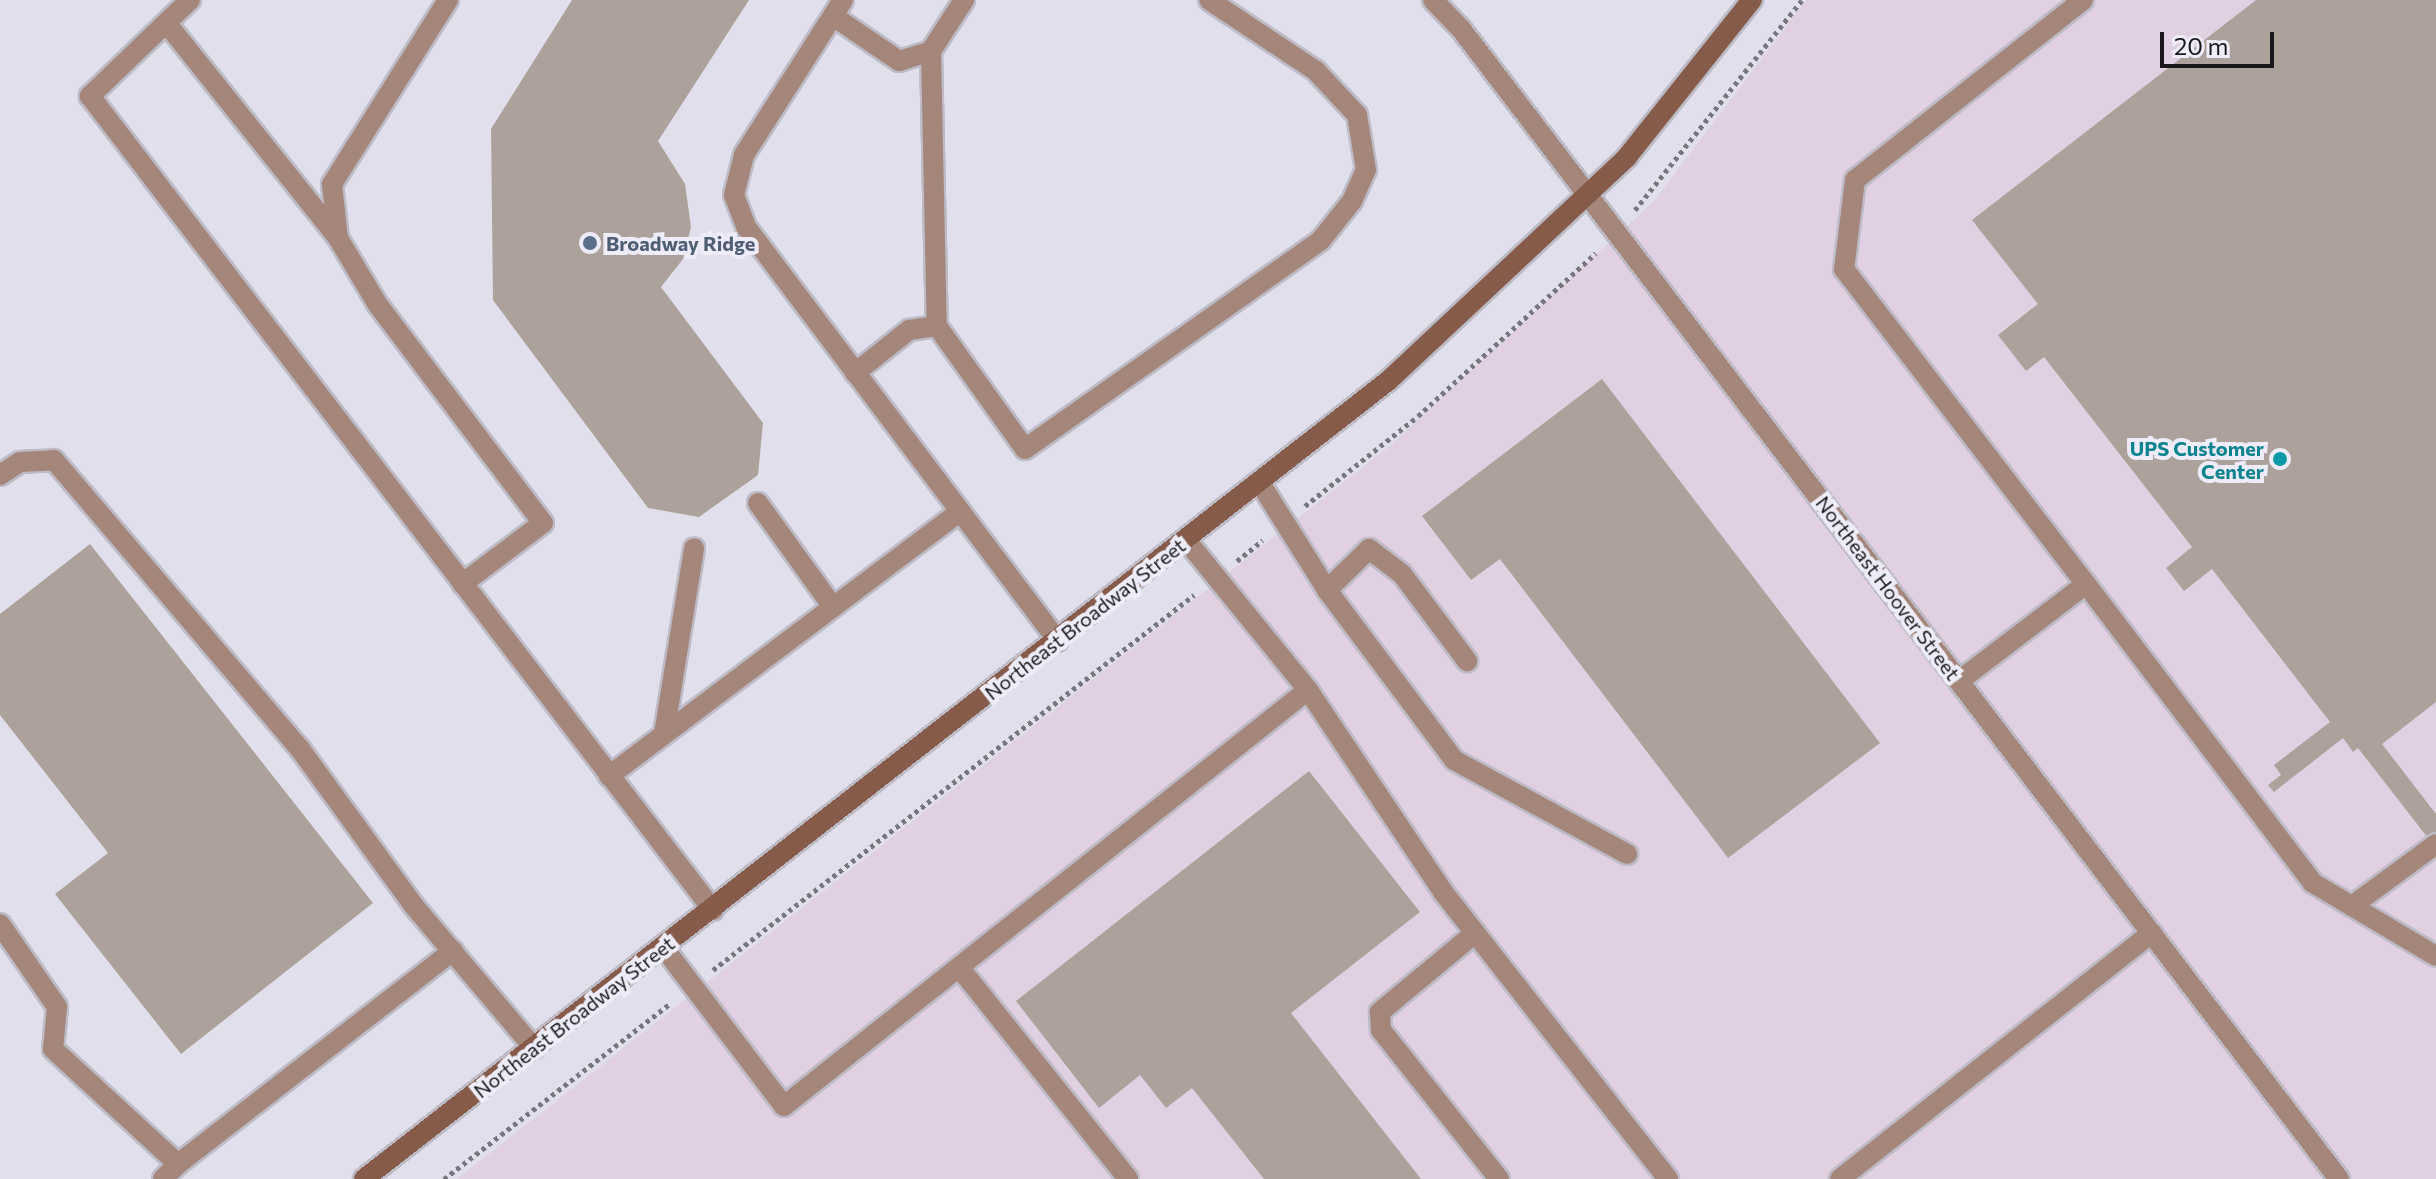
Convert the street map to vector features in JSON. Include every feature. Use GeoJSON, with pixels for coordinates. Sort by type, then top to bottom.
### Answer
{"type":"FeatureCollection","features":[{"type":"Feature","properties":{"kind":"main road","name":"Northeast Broadway Street"},"geometry":{"type":"LineString","coordinates":[[364,1179],[1388,381],[1588,196],[1647,133],[1752,0]]}},
{"type":"Feature","properties":{"kind":"street"},"geometry":{"type":"LineString","coordinates":[[190,0],[168,25],[90,96],[713,910]]}},
{"type":"Feature","properties":{"kind":"street"},"geometry":{"type":"LineString","coordinates":[[338,238],[332,184],[448,0]]}},
{"type":"Feature","properties":{"kind":"street"},"geometry":{"type":"LineString","coordinates":[[964,0],[931,51],[937,326],[1025,449],[1321,240],[1352,201],[1366,170],[1365,139],[1357,115],[1316,71],[1209,0]]}},
{"type":"Feature","properties":{"kind":"street","name":"Northeast Hoover Street"},"geometry":{"type":"LineString","coordinates":[[1433,0],[1615,231],[2339,1179]]}},
{"type":"Feature","properties":{"kind":"street"},"geometry":{"type":"LineString","coordinates":[[2083,0],[1855,180],[1844,269],[2313,883],[2436,956]]}},
{"type":"Feature","properties":{"kind":"street"},"geometry":{"type":"LineString","coordinates":[[931,51],[899,61],[838,8],[744,155],[734,195],[746,227],[1058,641]]}},
{"type":"Feature","properties":{"kind":"street"},"geometry":{"type":"LineString","coordinates":[[168,25],[338,238],[378,305],[543,523],[462,584]]}},
{"type":"Feature","properties":{"kind":"street"},"geometry":{"type":"LineString","coordinates":[[855,373],[909,330],[937,326]]}},
{"type":"Feature","properties":{"kind":"street"},"geometry":{"type":"LineString","coordinates":[[0,475],[20,462],[54,460],[300,749],[453,951],[534,1048]]}},
{"type":"Feature","properties":{"kind":"street"},"geometry":{"type":"LineString","coordinates":[[1260,483],[1287,521],[1327,590],[1454,760],[1627,854]]}},
{"type":"Feature","properties":{"kind":"street"},"geometry":{"type":"LineString","coordinates":[[758,503],[833,607]]}},
{"type":"Feature","properties":{"kind":"street"},"geometry":{"type":"LineString","coordinates":[[609,776],[959,512]]}},
{"type":"Feature","properties":{"kind":"street"},"geometry":{"type":"LineString","coordinates":[[1186,540],[1308,690],[1475,933],[1668,1179]]}},
{"type":"Feature","properties":{"kind":"street"},"geometry":{"type":"LineString","coordinates":[[664,734],[694,548]]}},
{"type":"Feature","properties":{"kind":"street"},"geometry":{"type":"LineString","coordinates":[[1327,590],[1369,549],[1402,574],[1467,661]]}},
{"type":"Feature","properties":{"kind":"street"},"geometry":{"type":"LineString","coordinates":[[1959,681],[2086,584]]}},
{"type":"Feature","properties":{"kind":"street"},"geometry":{"type":"LineString","coordinates":[[664,948],[784,1106],[1308,690]]}},
{"type":"Feature","properties":{"kind":"street"},"geometry":{"type":"LineString","coordinates":[[2352,906],[2436,844]]}},
{"type":"Feature","properties":{"kind":"street"},"geometry":{"type":"LineString","coordinates":[[0,924],[57,1007],[53,1049],[178,1164]]}},
{"type":"Feature","properties":{"kind":"street"},"geometry":{"type":"LineString","coordinates":[[1475,933],[1380,1012],[1381,1030],[1499,1179]]}},
{"type":"Feature","properties":{"kind":"street"},"geometry":{"type":"LineString","coordinates":[[1840,1179],[2151,933]]}},
{"type":"Feature","properties":{"kind":"street"},"geometry":{"type":"LineString","coordinates":[[163,1179],[178,1164],[453,951]]}},
{"type":"Feature","properties":{"kind":"street"},"geometry":{"type":"LineString","coordinates":[[959,967],[1128,1179]]}},
{"type":"Feature","properties":{"kind":"path"},"geometry":{"type":"LineString","coordinates":[[444,1179],[1217,577],[1418,416],[1579,272],[1655,190],[1802,0]]}},
{"type":"Feature","properties":{"kind":"shaded area"},"geometry":{"type":"Polygon","coordinates":[[[1806,0],[2436,0],[2436,1179],[457,1179],[1391,445],[1654,201],[1806,0]]]}},
{"type":"Feature","properties":{"kind":"building","name":"Broadway Ridge"},"geometry":{"type":"Polygon","coordinates":[[[572,0],[749,0],[658,141],[685,184],[691,227],[683,259],[661,287],[763,423],[758,475],[699,517],[648,508],[493,300],[491,129],[572,0]]]}},
{"type":"Feature","properties":{"kind":"building","name":"UPS Customer Center"},"geometry":{"type":"Polygon","coordinates":[[[2256,0],[2436,0],[2436,702],[2382,744],[2436,814],[2436,832],[2428,838],[2358,748],[2353,752],[2343,738],[2274,792],[2268,785],[2281,775],[2274,765],[2330,722],[2212,569],[2184,591],[2166,568],[2192,547],[2044,357],[2026,371],[1998,335],[2038,304],[1972,220],[2256,0]]]}},
{"type":"Feature","properties":{"kind":"building"},"geometry":{"type":"Polygon","coordinates":[[[1602,379],[1880,743],[1728,858],[1500,559],[1471,580],[1422,516],[1602,379]]]}},
{"type":"Feature","properties":{"kind":"building"},"geometry":{"type":"Polygon","coordinates":[[[90,544],[373,903],[181,1054],[55,894],[108,853],[0,715],[0,614],[90,544]]]}},
{"type":"Feature","properties":{"kind":"building"},"geometry":{"type":"Polygon","coordinates":[[[1309,771],[1420,912],[1291,1013],[1421,1179],[1264,1179],[1192,1088],[1166,1108],[1140,1075],[1099,1108],[1016,1001],[1309,771]]]}},
{"type":"Feature","properties":{"kind":"place","name":"Broadway Ridge"},"geometry":{"type":"Point","coordinates":[590,243]}},
{"type":"Feature","properties":{"kind":"place","name":"UPS Customer Center"},"geometry":{"type":"Point","coordinates":[2280,459]}}]}
